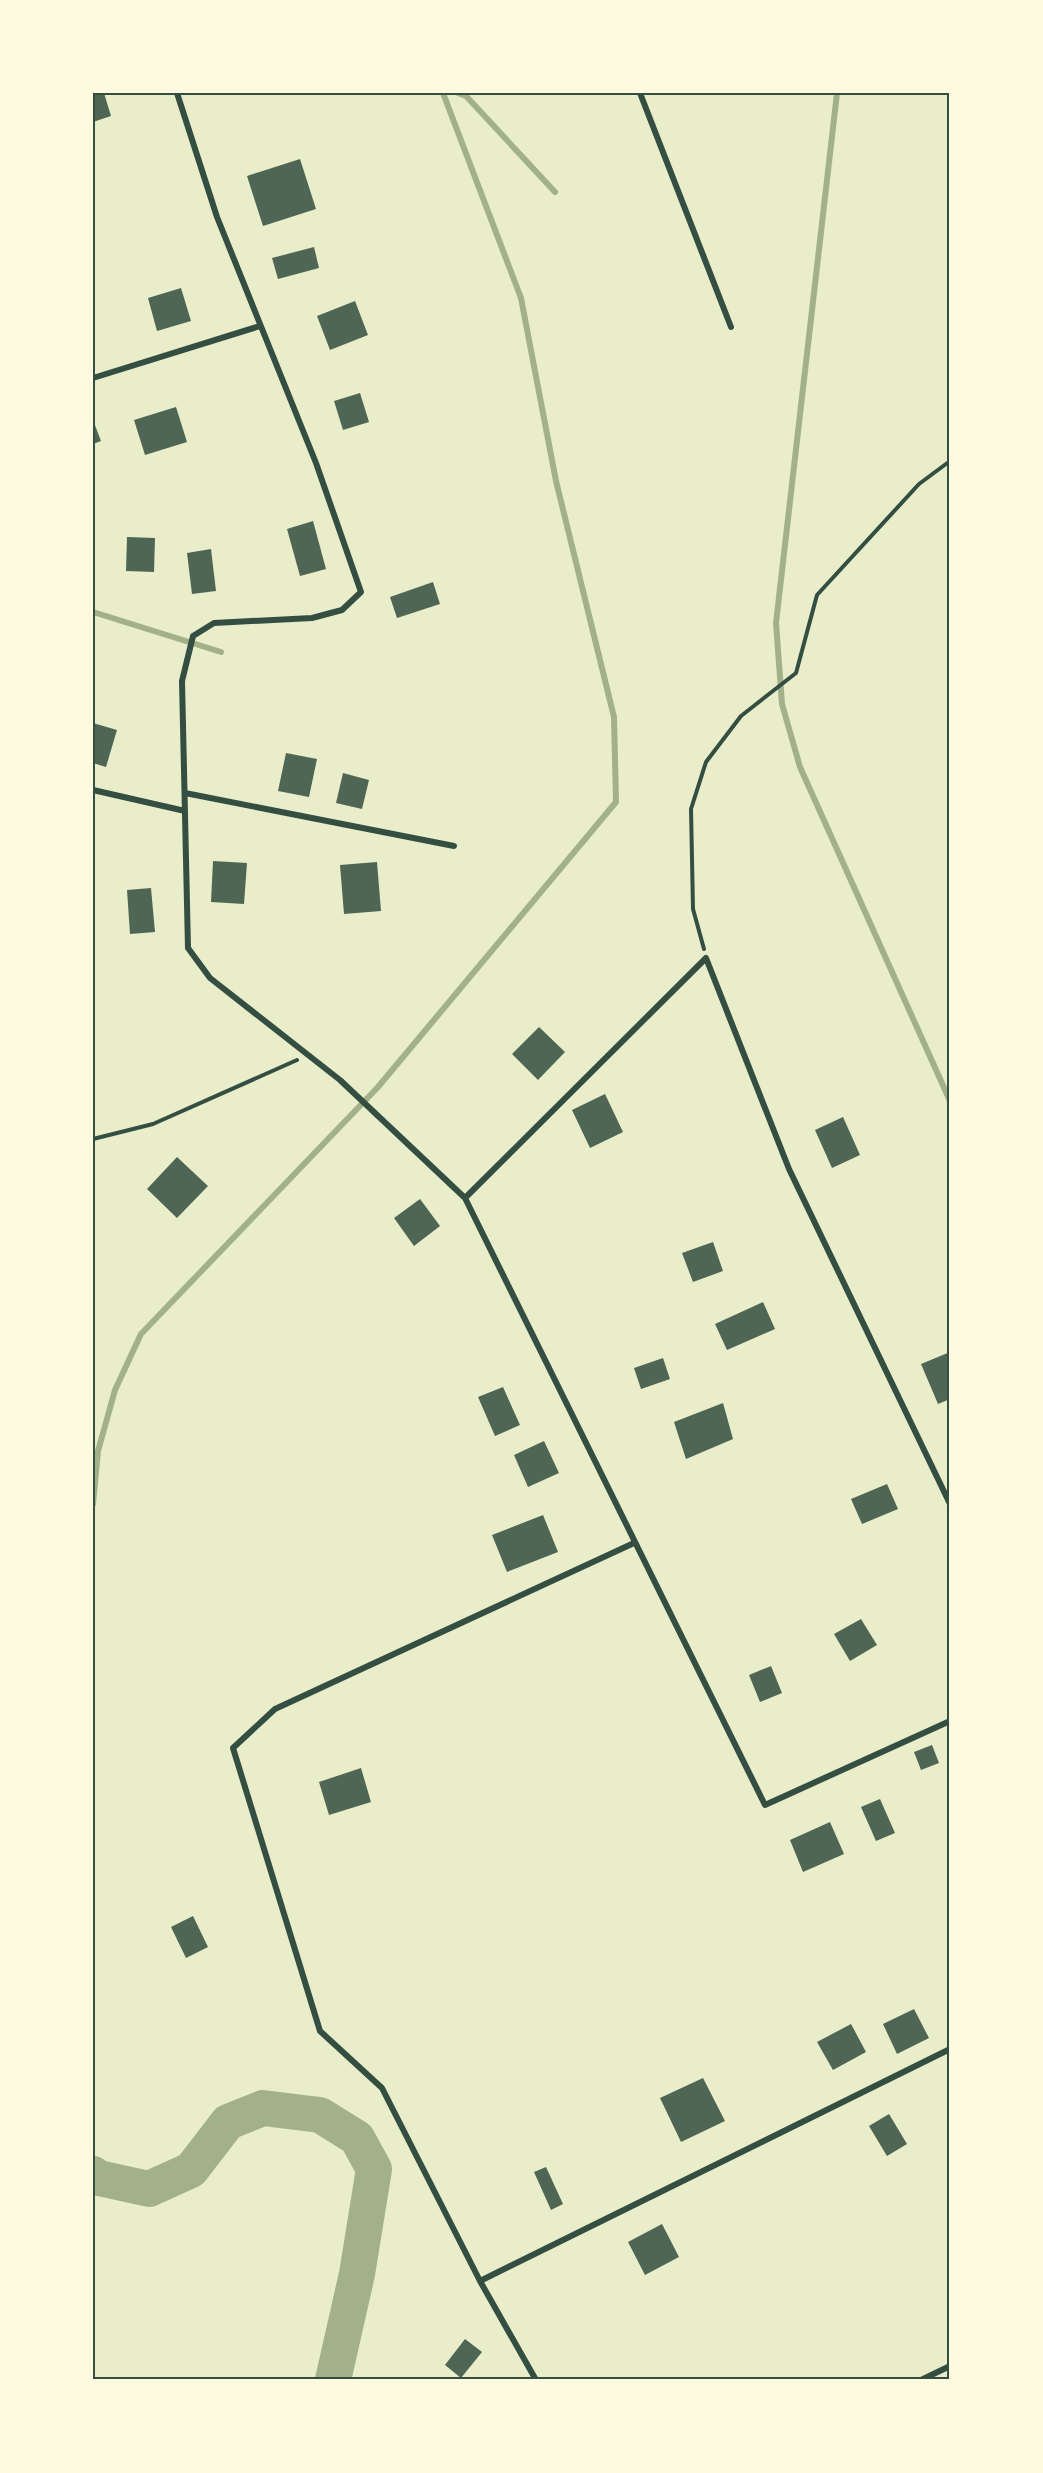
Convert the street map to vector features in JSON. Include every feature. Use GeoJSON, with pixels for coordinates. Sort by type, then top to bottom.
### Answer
{"type":"FeatureCollection","features":[{"type":"Feature","properties":{"kind":"street"},"geometry":{"type":"LineString","coordinates":[[177,93],[217,217],[316,463],[360,592],[342,610],[312,618],[214,623],[192,636],[182,681],[188,948],[210,978],[340,1080],[465,1198],[765,1805],[950,1722]]}},
{"type":"Feature","properties":{"kind":"street"},"geometry":{"type":"LineString","coordinates":[[640,93],[731,327]]}},
{"type":"Feature","properties":{"kind":"street"},"geometry":{"type":"LineString","coordinates":[[93,378],[260,326]]}},
{"type":"Feature","properties":{"kind":"street"},"geometry":{"type":"LineString","coordinates":[[93,790],[185,811]]}},
{"type":"Feature","properties":{"kind":"street"},"geometry":{"type":"LineString","coordinates":[[185,793],[454,846]]}},
{"type":"Feature","properties":{"kind":"street"},"geometry":{"type":"LineString","coordinates":[[465,1198],[706,958],[789,1169],[950,1504]]}},
{"type":"Feature","properties":{"kind":"street"},"geometry":{"type":"LineString","coordinates":[[536,2380],[480,2281],[382,2088],[320,2031],[233,1748],[275,1709],[634,1543]]}},
{"type":"Feature","properties":{"kind":"street"},"geometry":{"type":"LineString","coordinates":[[480,2281],[950,2049]]}},
{"type":"Feature","properties":{"kind":"street"},"geometry":{"type":"LineString","coordinates":[[921,2380],[950,2366]]}},
{"type":"Feature","properties":{"kind":"path"},"geometry":{"type":"LineString","coordinates":[[706,958],[693,909],[691,809],[706,762],[741,716],[796,673],[817,595],[920,484],[950,460]]}},
{"type":"Feature","properties":{"kind":"path"},"geometry":{"type":"LineString","coordinates":[[93,1139],[153,1124],[308,1055]]}},
{"type":"Feature","properties":{"kind":"building"},"geometry":{"type":"Polygon","coordinates":[[[93,93],[104,93],[111,116],[93,122],[93,93]]]}},
{"type":"Feature","properties":{"kind":"building"},"geometry":{"type":"Polygon","coordinates":[[[300,159],[316,209],[263,226],[247,176],[300,159]]]}},
{"type":"Feature","properties":{"kind":"building"},"geometry":{"type":"Polygon","coordinates":[[[314,247],[319,268],[278,279],[272,258],[314,247]]]}},
{"type":"Feature","properties":{"kind":"building"},"geometry":{"type":"Polygon","coordinates":[[[181,288],[191,321],[157,331],[148,298],[181,288]]]}},
{"type":"Feature","properties":{"kind":"building"},"geometry":{"type":"Polygon","coordinates":[[[355,301],[368,335],[330,350],[317,316],[355,301]]]}},
{"type":"Feature","properties":{"kind":"building"},"geometry":{"type":"Polygon","coordinates":[[[360,393],[369,422],[343,430],[334,401],[360,393]]]}},
{"type":"Feature","properties":{"kind":"building"},"geometry":{"type":"Polygon","coordinates":[[[176,407],[187,442],[145,455],[134,420],[176,407]]]}},
{"type":"Feature","properties":{"kind":"building"},"geometry":{"type":"Polygon","coordinates":[[[93,420],[101,441],[93,444],[93,420]]]}},
{"type":"Feature","properties":{"kind":"building"},"geometry":{"type":"Polygon","coordinates":[[[313,521],[326,569],[300,576],[287,529],[313,521]]]}},
{"type":"Feature","properties":{"kind":"building"},"geometry":{"type":"Polygon","coordinates":[[[127,537],[155,538],[154,572],[126,571],[127,537]]]}},
{"type":"Feature","properties":{"kind":"building"},"geometry":{"type":"Polygon","coordinates":[[[211,549],[216,591],[192,594],[187,553],[211,549]]]}},
{"type":"Feature","properties":{"kind":"building"},"geometry":{"type":"Polygon","coordinates":[[[433,582],[440,604],[397,618],[390,597],[433,582]]]}},
{"type":"Feature","properties":{"kind":"building"},"geometry":{"type":"Polygon","coordinates":[[[93,723],[117,730],[106,767],[93,763],[93,723]]]}},
{"type":"Feature","properties":{"kind":"building"},"geometry":{"type":"Polygon","coordinates":[[[286,753],[317,759],[309,797],[278,791],[286,753]]]}},
{"type":"Feature","properties":{"kind":"building"},"geometry":{"type":"Polygon","coordinates":[[[343,773],[369,780],[362,809],[336,803],[343,773]]]}},
{"type":"Feature","properties":{"kind":"building"},"geometry":{"type":"Polygon","coordinates":[[[213,861],[247,863],[244,904],[211,902],[213,861]]]}},
{"type":"Feature","properties":{"kind":"building"},"geometry":{"type":"Polygon","coordinates":[[[377,862],[381,911],[344,914],[340,865],[377,862]]]}},
{"type":"Feature","properties":{"kind":"building"},"geometry":{"type":"Polygon","coordinates":[[[151,888],[155,932],[130,934],[127,890],[151,888]]]}},
{"type":"Feature","properties":{"kind":"building"},"geometry":{"type":"Polygon","coordinates":[[[539,1027],[565,1052],[538,1080],[512,1054],[539,1027]]]}},
{"type":"Feature","properties":{"kind":"building"},"geometry":{"type":"Polygon","coordinates":[[[605,1094],[623,1132],[590,1148],[572,1110],[605,1094]]]}},
{"type":"Feature","properties":{"kind":"building"},"geometry":{"type":"Polygon","coordinates":[[[843,1117],[860,1155],[832,1168],[815,1130],[843,1117]]]}},
{"type":"Feature","properties":{"kind":"building"},"geometry":{"type":"Polygon","coordinates":[[[177,1157],[208,1186],[177,1218],[147,1189],[177,1157]]]}},
{"type":"Feature","properties":{"kind":"building"},"geometry":{"type":"Polygon","coordinates":[[[420,1199],[440,1226],[414,1246],[394,1218],[420,1199]]]}},
{"type":"Feature","properties":{"kind":"building"},"geometry":{"type":"Polygon","coordinates":[[[713,1242],[723,1271],[693,1282],[682,1253],[713,1242]]]}},
{"type":"Feature","properties":{"kind":"building"},"geometry":{"type":"Polygon","coordinates":[[[763,1302],[775,1329],[727,1350],[715,1324],[763,1302]]]}},
{"type":"Feature","properties":{"kind":"building"},"geometry":{"type":"Polygon","coordinates":[[[950,1352],[950,1399],[938,1404],[921,1364],[950,1352]]]}},
{"type":"Feature","properties":{"kind":"building"},"geometry":{"type":"Polygon","coordinates":[[[663,1358],[670,1379],[641,1389],[634,1368],[663,1358]]]}},
{"type":"Feature","properties":{"kind":"building"},"geometry":{"type":"Polygon","coordinates":[[[503,1387],[520,1425],[495,1436],[478,1397],[503,1387]]]}},
{"type":"Feature","properties":{"kind":"building"},"geometry":{"type":"Polygon","coordinates":[[[723,1403],[733,1439],[686,1459],[674,1422],[723,1403]]]}},
{"type":"Feature","properties":{"kind":"building"},"geometry":{"type":"Polygon","coordinates":[[[544,1441],[559,1473],[528,1487],[514,1455],[544,1441]]]}},
{"type":"Feature","properties":{"kind":"building"},"geometry":{"type":"Polygon","coordinates":[[[887,1484],[898,1509],[862,1524],[851,1499],[887,1484]]]}},
{"type":"Feature","properties":{"kind":"building"},"geometry":{"type":"Polygon","coordinates":[[[543,1515],[558,1552],[507,1572],[492,1535],[543,1515]]]}},
{"type":"Feature","properties":{"kind":"building"},"geometry":{"type":"Polygon","coordinates":[[[861,1619],[877,1645],[850,1661],[834,1634],[861,1619]]]}},
{"type":"Feature","properties":{"kind":"building"},"geometry":{"type":"Polygon","coordinates":[[[771,1666],[782,1693],[760,1702],[749,1675],[771,1666]]]}},
{"type":"Feature","properties":{"kind":"building"},"geometry":{"type":"Polygon","coordinates":[[[932,1745],[939,1763],[921,1770],[914,1752],[932,1745]]]}},
{"type":"Feature","properties":{"kind":"building"},"geometry":{"type":"Polygon","coordinates":[[[361,1768],[371,1802],[329,1815],[319,1782],[361,1768]]]}},
{"type":"Feature","properties":{"kind":"building"},"geometry":{"type":"Polygon","coordinates":[[[880,1799],[895,1833],[876,1841],[861,1807],[880,1799]]]}},
{"type":"Feature","properties":{"kind":"building"},"geometry":{"type":"Polygon","coordinates":[[[830,1822],[844,1854],[803,1872],[790,1840],[830,1822]]]}},
{"type":"Feature","properties":{"kind":"building"},"geometry":{"type":"Polygon","coordinates":[[[193,1916],[208,1947],[186,1958],[171,1927],[193,1916]]]}},
{"type":"Feature","properties":{"kind":"building"},"geometry":{"type":"Polygon","coordinates":[[[914,2009],[929,2038],[897,2054],[883,2024],[914,2009]]]}},
{"type":"Feature","properties":{"kind":"building"},"geometry":{"type":"Polygon","coordinates":[[[851,2024],[866,2052],[833,2070],[817,2042],[851,2024]]]}},
{"type":"Feature","properties":{"kind":"building"},"geometry":{"type":"Polygon","coordinates":[[[703,2078],[725,2121],[681,2142],[660,2098],[703,2078]]]}},
{"type":"Feature","properties":{"kind":"building"},"geometry":{"type":"Polygon","coordinates":[[[889,2114],[907,2144],[887,2156],[869,2126],[889,2114]]]}},
{"type":"Feature","properties":{"kind":"building"},"geometry":{"type":"Polygon","coordinates":[[[546,2167],[563,2204],[551,2210],[534,2172],[546,2167]]]}},
{"type":"Feature","properties":{"kind":"building"},"geometry":{"type":"Polygon","coordinates":[[[662,2224],[679,2257],[645,2275],[628,2242],[662,2224]]]}},
{"type":"Feature","properties":{"kind":"building"},"geometry":{"type":"Polygon","coordinates":[[[465,2339],[482,2352],[461,2378],[445,2365],[465,2339]]]}},
{"type":"Feature","properties":{"kind":"waterway"},"geometry":{"type":"LineString","coordinates":[[93,1504],[98,1451],[115,1390],[141,1334],[378,1087],[616,802],[614,717],[556,481],[521,298],[443,93]]}},
{"type":"Feature","properties":{"kind":"waterway"},"geometry":{"type":"LineString","coordinates":[[458,93],[466,96],[555,192]]}},
{"type":"Feature","properties":{"kind":"waterway"},"geometry":{"type":"LineString","coordinates":[[837,93],[776,623],[782,704],[800,767],[950,1101]]}},
{"type":"Feature","properties":{"kind":"waterway"},"geometry":{"type":"LineString","coordinates":[[93,612],[221,652]]}},
{"type":"Feature","properties":{"kind":"waterway"},"geometry":{"type":"LineString","coordinates":[[93,2174],[99,2178],[149,2189],[191,2170],[228,2122],[263,2108],[320,2115],[357,2138],[374,2169],[357,2274],[333,2380]]}}]}
